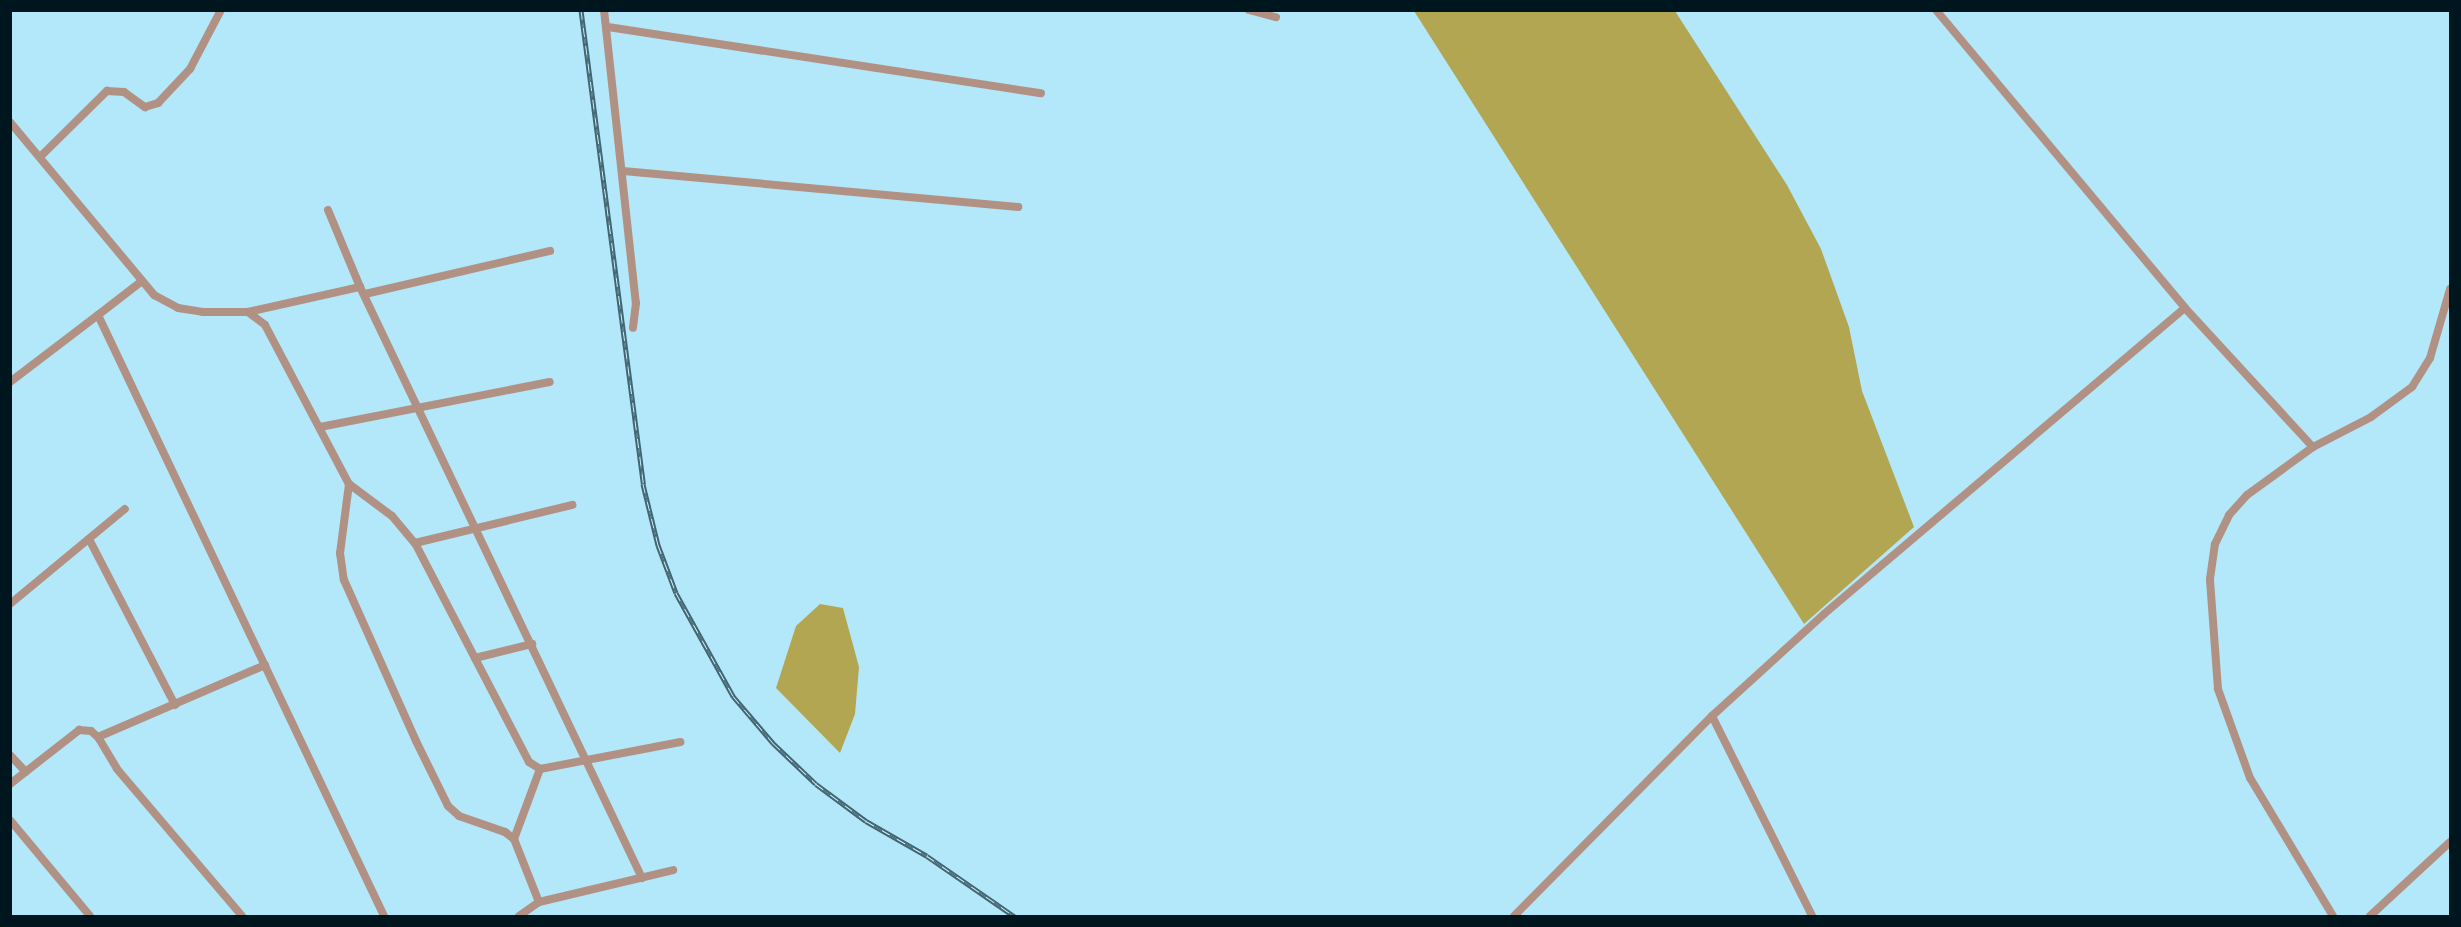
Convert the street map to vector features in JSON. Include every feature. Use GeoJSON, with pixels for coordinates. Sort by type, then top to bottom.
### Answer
{"type":"FeatureCollection","features":[{"type":"Feature","properties":{"kind":"street"},"geometry":{"type":"LineString","coordinates":[[41,156],[107,91],[124,92],[145,107],[158,103],[190,69],[221,10]]}},
{"type":"Feature","properties":{"kind":"street"},"geometry":{"type":"LineString","coordinates":[[604,10],[608,27],[636,303],[633,328]]}},
{"type":"Feature","properties":{"kind":"street"},"geometry":{"type":"LineString","coordinates":[[1249,10],[1276,17]]}},
{"type":"Feature","properties":{"kind":"street"},"geometry":{"type":"LineString","coordinates":[[1936,10],[2185,308],[2313,447]]}},
{"type":"Feature","properties":{"kind":"street"},"geometry":{"type":"LineString","coordinates":[[608,27],[1041,93]]}},
{"type":"Feature","properties":{"kind":"street"},"geometry":{"type":"LineString","coordinates":[[10,122],[41,156],[154,295],[178,308],[203,312],[248,312],[550,251]]}},
{"type":"Feature","properties":{"kind":"street"},"geometry":{"type":"LineString","coordinates":[[623,171],[1018,207]]}},
{"type":"Feature","properties":{"kind":"street"},"geometry":{"type":"LineString","coordinates":[[328,210],[362,290],[477,527],[642,878]]}},
{"type":"Feature","properties":{"kind":"street"},"geometry":{"type":"LineString","coordinates":[[10,382],[142,281]]}},
{"type":"Feature","properties":{"kind":"street"},"geometry":{"type":"LineString","coordinates":[[2333,916],[2250,777],[2218,689],[2210,579],[2215,544],[2229,515],[2247,495],[2313,447],[2371,417],[2412,387],[2430,358],[2451,289]]}},
{"type":"Feature","properties":{"kind":"street"},"geometry":{"type":"LineString","coordinates":[[1514,916],[1712,716],[1824,614],[2185,308]]}},
{"type":"Feature","properties":{"kind":"street"},"geometry":{"type":"LineString","coordinates":[[248,312],[265,325],[349,484],[392,516],[415,543],[525,757],[540,769],[588,763],[680,742]]}},
{"type":"Feature","properties":{"kind":"street"},"geometry":{"type":"LineString","coordinates":[[98,315],[384,916]]}},
{"type":"Feature","properties":{"kind":"street"},"geometry":{"type":"LineString","coordinates":[[320,428],[419,406],[550,382]]}},
{"type":"Feature","properties":{"kind":"street"},"geometry":{"type":"LineString","coordinates":[[349,484],[340,553],[344,580],[416,741],[448,806],[459,816],[505,832],[514,839],[539,902]]}},
{"type":"Feature","properties":{"kind":"street"},"geometry":{"type":"LineString","coordinates":[[415,543],[572,505]]}},
{"type":"Feature","properties":{"kind":"street"},"geometry":{"type":"LineString","coordinates":[[10,604],[125,509]]}},
{"type":"Feature","properties":{"kind":"street"},"geometry":{"type":"LineString","coordinates":[[89,538],[175,705]]}},
{"type":"Feature","properties":{"kind":"street"},"geometry":{"type":"LineString","coordinates":[[475,658],[532,644]]}},
{"type":"Feature","properties":{"kind":"street"},"geometry":{"type":"LineString","coordinates":[[98,737],[265,666]]}},
{"type":"Feature","properties":{"kind":"street"},"geometry":{"type":"LineString","coordinates":[[1712,716],[1812,916]]}},
{"type":"Feature","properties":{"kind":"street"},"geometry":{"type":"LineString","coordinates":[[10,784],[79,730],[91,731],[98,737],[117,769],[242,916]]}},
{"type":"Feature","properties":{"kind":"street"},"geometry":{"type":"LineString","coordinates":[[10,755],[26,772]]}},
{"type":"Feature","properties":{"kind":"street"},"geometry":{"type":"LineString","coordinates":[[514,839],[540,769]]}},
{"type":"Feature","properties":{"kind":"street"},"geometry":{"type":"LineString","coordinates":[[10,820],[90,916]]}},
{"type":"Feature","properties":{"kind":"street"},"geometry":{"type":"LineString","coordinates":[[2370,916],[2451,842]]}},
{"type":"Feature","properties":{"kind":"street"},"geometry":{"type":"LineString","coordinates":[[519,916],[539,902],[673,870]]}},
{"type":"Feature","properties":{"kind":"shaded area"},"geometry":{"type":"Polygon","coordinates":[[[1414,11],[1675,11],[1787,185],[1821,249],[1849,327],[1862,391],[1914,527],[1804,624],[1414,11]]]}},
{"type":"Feature","properties":{"kind":"shaded area"},"geometry":{"type":"Polygon","coordinates":[[[820,604],[843,608],[859,667],[855,714],[840,753],[776,688],[796,626],[820,604]]]}},
{"type":"Feature","properties":{"kind":"railway"},"geometry":{"type":"LineString","coordinates":[[581,10],[643,484],[658,545],[676,593],[733,696],[773,743],[816,784],[866,821],[927,856],[1014,916]]}}]}
